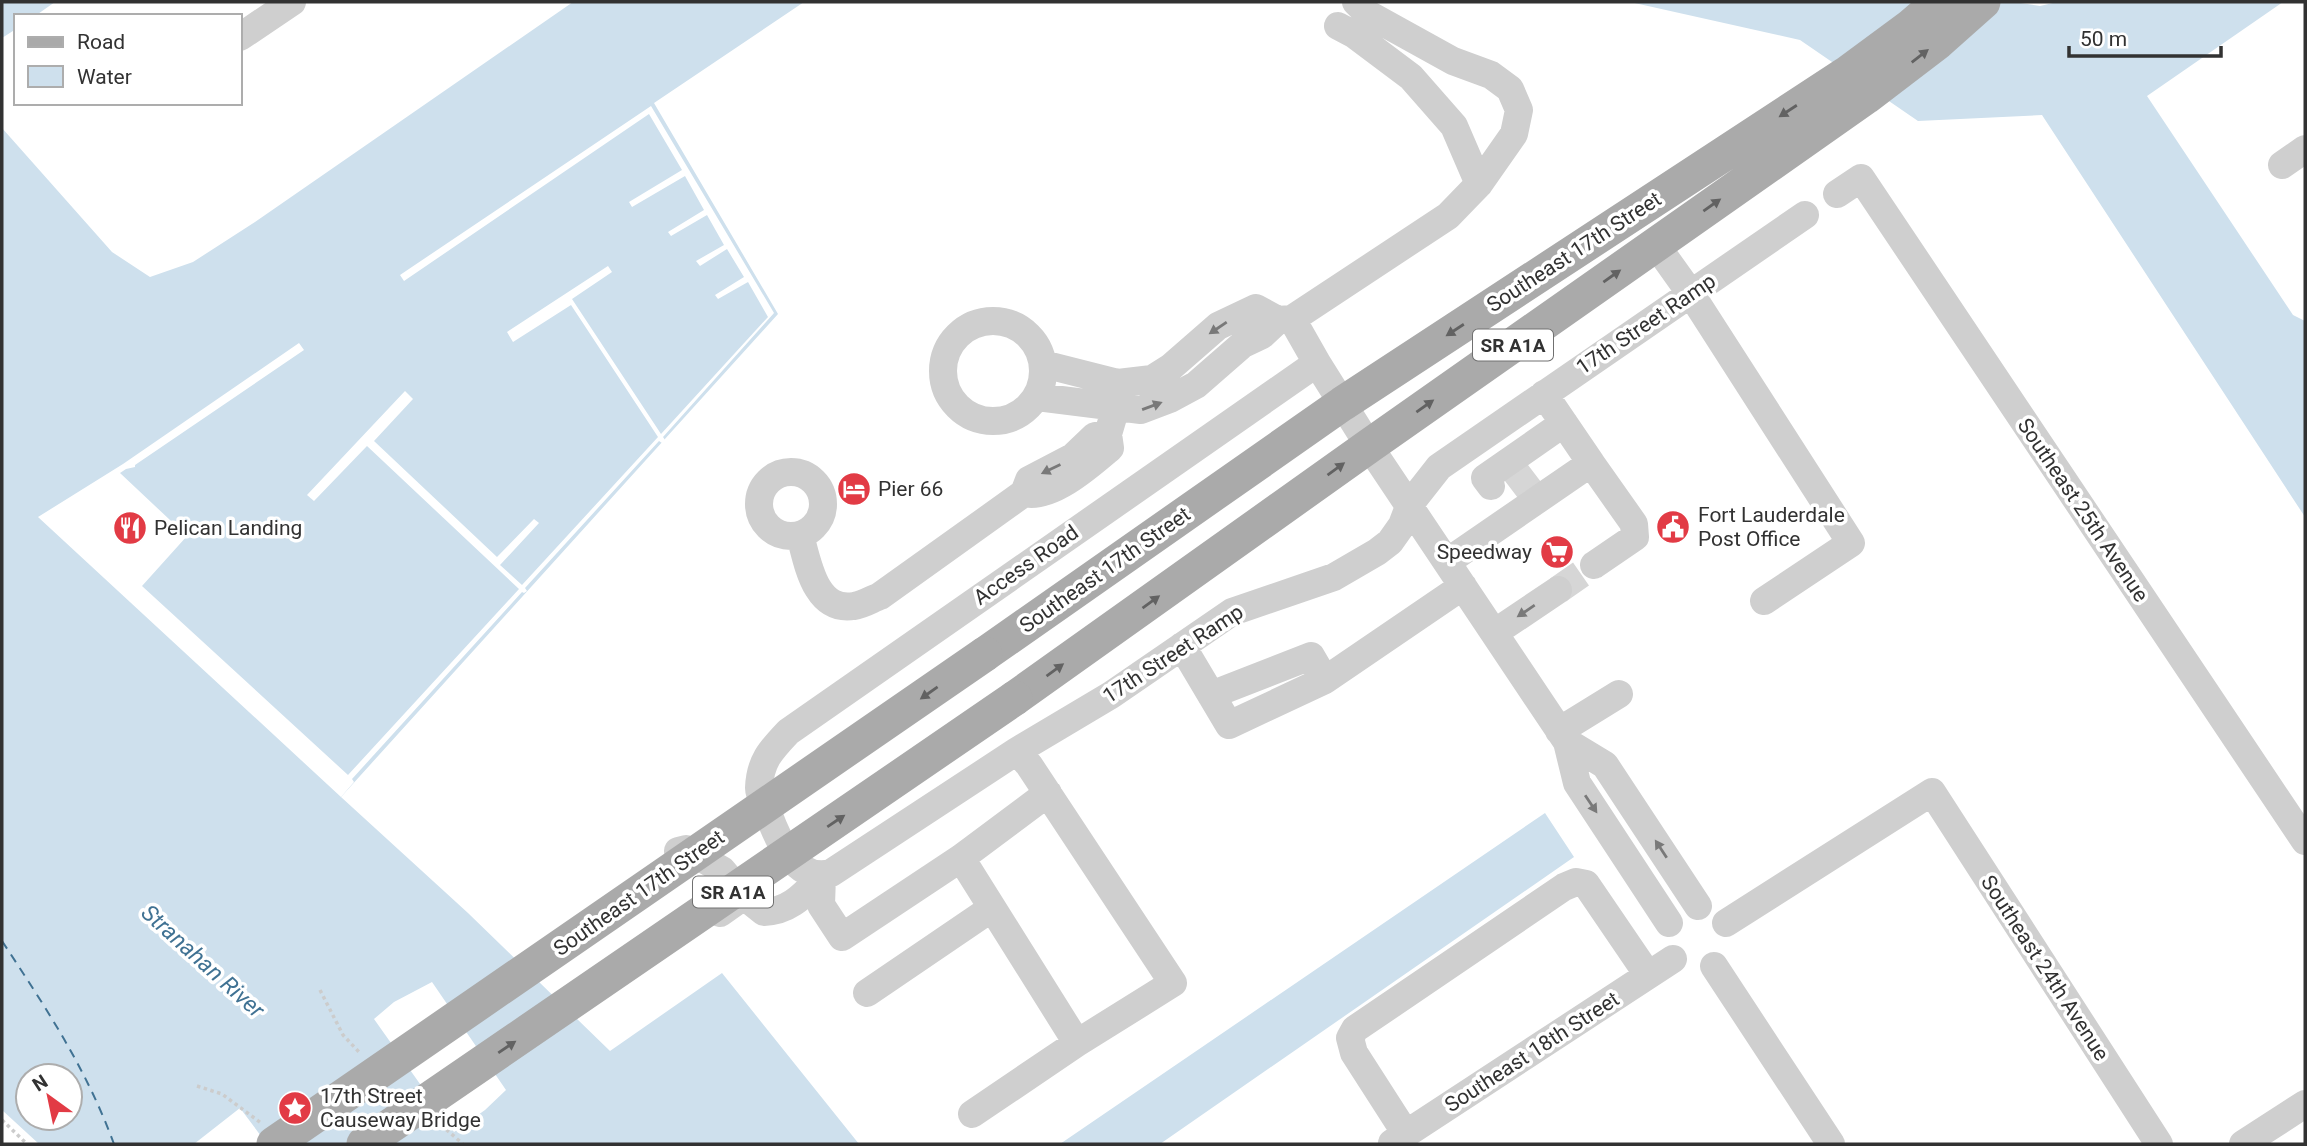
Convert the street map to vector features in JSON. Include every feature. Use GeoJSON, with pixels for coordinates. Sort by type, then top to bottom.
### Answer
{"type":"FeatureCollection","features":[{"type":"Feature","properties":{"kind":"main road","name":"Southeast 17th Street"},"geometry":{"type":"LineString","coordinates":[[364,1144],[1015,698],[1656,245],[1856,86],[1911,26],[1939,2]]}},
{"type":"Feature","properties":{"kind":"main road","name":"Southeast 17th Street"},"geometry":{"type":"LineString","coordinates":[[271,1136],[985,654],[1342,404],[1856,86],[1938,42],[1983,2]]}},
{"type":"Feature","properties":{"kind":"street"},"geometry":{"type":"LineString","coordinates":[[242,36],[292,2]]}},
{"type":"Feature","properties":{"kind":"street"},"geometry":{"type":"LineString","coordinates":[[1285,319],[1448,216],[1479,184],[1514,134],[1519,110],[1510,89],[1491,75],[1453,61],[1368,14],[1356,2]]}},
{"type":"Feature","properties":{"kind":"street"},"geometry":{"type":"LineString","coordinates":[[1338,26],[1355,35],[1410,77],[1454,126],[1479,184]]}},
{"type":"Feature","properties":{"kind":"street"},"geometry":{"type":"LineString","coordinates":[[2282,165],[2305,149]]}},
{"type":"Feature","properties":{"kind":"street","name":"Southeast 25th Avenue"},"geometry":{"type":"LineString","coordinates":[[1837,194],[1861,178],[2305,841]]}},
{"type":"Feature","properties":{"kind":"street","name":"17th Street Ramp"},"geometry":{"type":"LineString","coordinates":[[744,896],[764,912],[780,911],[803,895],[822,876],[831,873],[1017,751],[1111,695],[1232,612],[1334,577],[1377,552],[1390,542],[1402,525],[1410,504],[1439,467],[1804,215]]}},
{"type":"Feature","properties":{"kind":"street"},"geometry":{"type":"LineString","coordinates":[[1656,245],[1691,294],[1851,543],[1764,601]]}},
{"type":"Feature","properties":{"kind":"street"},"geometry":{"type":"LineString","coordinates":[[1037,397],[1117,395],[1153,379],[1218,326],[1256,308],[1285,319],[1317,363],[1369,446],[1563,736],[1577,783],[1670,923]]}},
{"type":"Feature","properties":{"kind":"street"},"geometry":{"type":"LineString","coordinates":[[999,321],[1015,325],[1029,335],[1038,348],[1043,364],[1043,381],[1037,397],[1026,410],[1012,419],[995,422],[979,420],[963,413],[951,401],[944,386],[942,370],[945,354],[954,339],[966,328],[982,322],[999,321]]}},
{"type":"Feature","properties":{"kind":"street","name":"Access Road"},"geometry":{"type":"LineString","coordinates":[[822,876],[813,875],[793,862],[774,830],[759,789],[766,755],[788,732],[1317,363]]}},
{"type":"Feature","properties":{"kind":"street"},"geometry":{"type":"LineString","coordinates":[[1043,364],[1117,395]]}},
{"type":"Feature","properties":{"kind":"street"},"geometry":{"type":"LineString","coordinates":[[1544,394],[1634,524],[1635,537],[1594,565]]}},
{"type":"Feature","properties":{"kind":"street"},"geometry":{"type":"LineString","coordinates":[[800,536],[820,594],[834,604],[854,606],[880,596],[1024,493],[1029,480],[1073,457],[1095,436],[1108,434],[1117,395]]}},
{"type":"Feature","properties":{"kind":"street"},"geometry":{"type":"LineString","coordinates":[[1447,562],[1509,513],[1523,481],[1564,423]]}},
{"type":"Feature","properties":{"kind":"street"},"geometry":{"type":"LineString","coordinates":[[1490,486],[1485,478],[1523,481],[1591,463]]}},
{"type":"Feature","properties":{"kind":"street"},"geometry":{"type":"LineString","coordinates":[[1182,646],[1229,725],[1325,680],[1463,586]]}},
{"type":"Feature","properties":{"kind":"street"},"geometry":{"type":"LineString","coordinates":[[1494,633],[1558,590]]}},
{"type":"Feature","properties":{"kind":"street"},"geometry":{"type":"LineString","coordinates":[[1563,736],[1619,695]]}},
{"type":"Feature","properties":{"kind":"street"},"geometry":{"type":"LineString","coordinates":[[1563,736],[1605,765],[1698,906]]}},
{"type":"Feature","properties":{"kind":"street"},"geometry":{"type":"LineString","coordinates":[[972,1114],[1077,1043],[1173,983],[1048,793],[1017,751]]}},
{"type":"Feature","properties":{"kind":"street","name":"Southeast 24th Avenue"},"geometry":{"type":"LineString","coordinates":[[1726,923],[1932,792],[2159,1144]]}},
{"type":"Feature","properties":{"kind":"street"},"geometry":{"type":"LineString","coordinates":[[822,876],[821,905],[842,937],[961,858],[1048,793]]}},
{"type":"Feature","properties":{"kind":"street"},"geometry":{"type":"LineString","coordinates":[[562,926],[666,854],[686,849],[722,870],[744,896],[635,971]]}},
{"type":"Feature","properties":{"kind":"street"},"geometry":{"type":"LineString","coordinates":[[961,858],[1077,1043]]}},
{"type":"Feature","properties":{"kind":"street"},"geometry":{"type":"LineString","coordinates":[[1398,1139],[1354,1053],[1350,1038],[1355,1029],[1564,887],[1576,882],[1586,884],[1648,975]]}},
{"type":"Feature","properties":{"kind":"street"},"geometry":{"type":"LineString","coordinates":[[1698,906],[1714,911],[1726,923],[1729,932],[1727,951],[1714,966],[1688,969],[1673,959],[1665,942],[1670,923],[1681,910],[1698,906]]}},
{"type":"Feature","properties":{"kind":"street"},"geometry":{"type":"LineString","coordinates":[[867,993],[992,908]]}},
{"type":"Feature","properties":{"kind":"street","name":"Southeast 18th Street"},"geometry":{"type":"LineString","coordinates":[[1398,1139],[1673,959]]}},
{"type":"Feature","properties":{"kind":"street"},"geometry":{"type":"LineString","coordinates":[[1714,966],[1831,1144]]}},
{"type":"Feature","properties":{"kind":"street"},"geometry":{"type":"LineString","coordinates":[[2244,1144],[2305,1104]]}},
{"type":"Feature","properties":{"kind":"path"},"geometry":{"type":"LineString","coordinates":[[197,1086],[222,1094],[241,1106],[271,1136]]}},
{"type":"Feature","properties":{"kind":"path"},"geometry":{"type":"LineString","coordinates":[[2,1120],[27,1144]]}},
{"type":"Feature","properties":{"kind":"water"},"geometry":{"type":"Polygon","coordinates":[[[2,2],[55,2],[38,14],[14,14],[14,30],[2,38],[2,2]]]}},
{"type":"Feature","properties":{"kind":"water","name":"Stranahan River"},"geometry":{"type":"Polygon","coordinates":[[[573,2],[804,2],[654,103],[778,314],[341,797],[468,913],[610,1051],[722,973],[859,1144],[39,1144],[26,1132],[84,1132],[84,1062],[14,1062],[14,1121],[2,1110],[2,128],[112,252],[150,277],[193,262],[573,2]]]}},
{"type":"Feature","properties":{"kind":"water"},"geometry":{"type":"Polygon","coordinates":[[[1630,2],[2014,2],[2040,6],[2057,2],[2283,2],[2147,96],[2293,315],[2305,321],[2305,517],[2042,115],[1918,121],[1800,40],[1630,2]]]}},
{"type":"Feature","properties":{"kind":"water"},"geometry":{"type":"Polygon","coordinates":[[[1545,813],[1574,857],[1160,1144],[1060,1144],[1545,813]]]}},
{"type":"Feature","properties":{"kind":"pier"},"geometry":{"type":"Polygon","coordinates":[[[651,106],[774,313],[663,437],[665,440],[662,443],[659,441],[525,588],[527,591],[522,592],[352,779],[354,782],[341,797],[38,517],[123,464],[299,343],[304,350],[135,467],[120,473],[187,536],[142,586],[348,775],[519,589],[367,446],[314,501],[307,495],[405,391],[413,399],[374,441],[497,557],[534,519],[539,523],[500,565],[522,585],[658,437],[571,305],[513,342],[507,332],[608,266],[612,272],[572,299],[661,434],[768,317],[748,282],[718,299],[715,295],[744,277],[727,249],[700,266],[696,261],[724,245],[707,215],[671,236],[668,232],[704,210],[685,176],[632,207],[629,202],[682,170],[649,114],[404,281],[400,275],[651,106]]]}},
{"type":"Feature","properties":{"kind":"pier"},"geometry":{"type":"Polygon","coordinates":[[[432,982],[506,1090],[485,1110],[454,1132],[374,1019],[394,1002],[432,982]]]}},
{"type":"Feature","properties":{"kind":"pier"},"geometry":{"type":"Polygon","coordinates":[[[240,1108],[267,1144],[194,1144],[240,1108]]]}},
{"type":"Feature","properties":{"kind":"ferry route"},"geometry":{"type":"LineString","coordinates":[[2,941],[78,1064],[114,1144]]}},
{"type":"Feature","properties":{"kind":"tunnel"},"geometry":{"type":"LineString","coordinates":[[1515,471],[1531,492]]}},
{"type":"Feature","properties":{"kind":"tunnel"},"geometry":{"type":"LineString","coordinates":[[1558,590],[1594,565]]}},
{"type":"Feature","properties":{"kind":"place","name":"Pier 66"},"geometry":{"type":"Point","coordinates":[854,489]}},
{"type":"Feature","properties":{"kind":"place","name":"Fort Lauderdale Post Office"},"geometry":{"type":"Point","coordinates":[1673,527]}},
{"type":"Feature","properties":{"kind":"place","name":"Pelican Landing"},"geometry":{"type":"Point","coordinates":[130,528]}},
{"type":"Feature","properties":{"kind":"place","name":"Speedway"},"geometry":{"type":"Point","coordinates":[1557,552]}},
{"type":"Feature","properties":{"kind":"place","name":"17th Street Causeway Bridge"},"geometry":{"type":"Point","coordinates":[295,1108]}}]}
